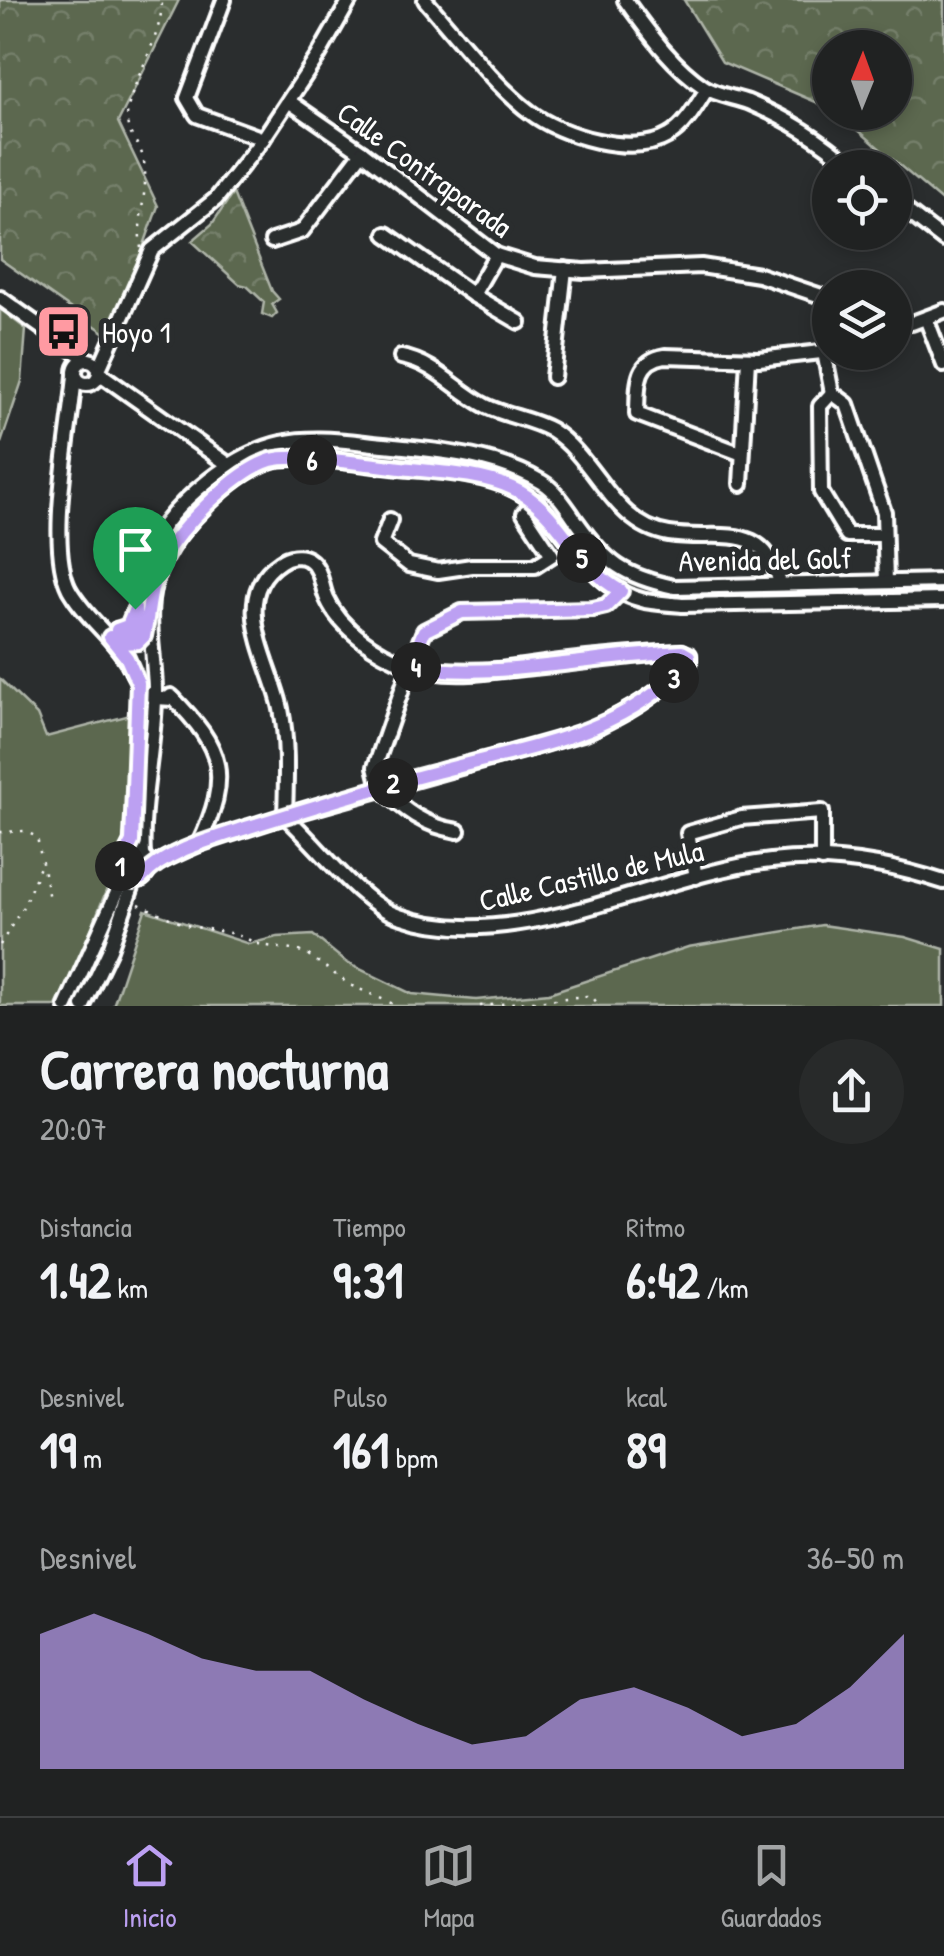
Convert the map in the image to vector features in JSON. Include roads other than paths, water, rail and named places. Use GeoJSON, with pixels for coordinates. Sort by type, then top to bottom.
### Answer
{"type":"FeatureCollection","features":[{"type":"Feature","properties":{"kind":"street"},"geometry":{"type":"LineString","coordinates":[[224,0],[186,98],[197,115],[264,140]]}},
{"type":"Feature","properties":{"kind":"street"},"geometry":{"type":"LineString","coordinates":[[150,600],[144,636],[138,642],[122,643],[97,624],[69,588],[59,554],[73,403],[87,367],[111,337],[152,250],[216,199],[264,140],[350,0]]}},
{"type":"Feature","properties":{"kind":"street"},"geometry":{"type":"LineString","coordinates":[[425,0],[530,113],[578,137],[627,145],[668,137],[692,113],[707,89]]}},
{"type":"Feature","properties":{"kind":"street"},"geometry":{"type":"LineString","coordinates":[[625,0],[680,68],[707,89],[745,101],[813,134],[832,150]]}},
{"type":"Feature","properties":{"kind":"street","name":"Calle Contraparada"},"geometry":{"type":"LineString","coordinates":[[290,102],[496,255],[535,267],[565,269],[701,266],[760,275],[812,293]]}},
{"type":"Feature","properties":{"kind":"street"},"geometry":{"type":"LineString","coordinates":[[272,240],[302,231],[362,152]]}},
{"type":"Feature","properties":{"kind":"street"},"geometry":{"type":"LineString","coordinates":[[912,215],[944,240]]}},
{"type":"Feature","properties":{"kind":"street"},"geometry":{"type":"LineString","coordinates":[[386,234],[519,322]]}},
{"type":"Feature","properties":{"kind":"street"},"geometry":{"type":"LineString","coordinates":[[473,295],[496,255]]}},
{"type":"Feature","properties":{"kind":"street"},"geometry":{"type":"LineString","coordinates":[[554,377],[565,269]]}},
{"type":"Feature","properties":{"kind":"street"},"geometry":{"type":"LineString","coordinates":[[0,298],[63,344],[87,367],[229,465]]}},
{"type":"Feature","properties":{"kind":"street"},"geometry":{"type":"LineString","coordinates":[[912,324],[944,311]]}},
{"type":"Feature","properties":{"kind":"street"},"geometry":{"type":"LineString","coordinates":[[926,318],[944,365]]}},
{"type":"Feature","properties":{"kind":"street"},"geometry":{"type":"LineString","coordinates":[[742,454],[636,414],[640,371],[651,358],[748,359],[812,353]]}},
{"type":"Feature","properties":{"kind":"street"},"geometry":{"type":"LineString","coordinates":[[400,357],[443,374],[483,404],[550,430],[579,455],[632,520],[649,530],[672,535],[739,536],[760,545],[776,566],[780,584]]}},
{"type":"Feature","properties":{"kind":"street"},"geometry":{"type":"LineString","coordinates":[[741,484],[748,359]]}},
{"type":"Feature","properties":{"kind":"street"},"geometry":{"type":"LineString","coordinates":[[73,403],[95,381],[87,367]]}},
{"type":"Feature","properties":{"kind":"street"},"geometry":{"type":"LineString","coordinates":[[829,370],[832,393],[847,404],[884,512],[886,582]]}},
{"type":"Feature","properties":{"kind":"street"},"geometry":{"type":"LineString","coordinates":[[832,393],[820,406],[821,492],[848,536],[884,535]]}},
{"type":"Feature","properties":{"kind":"street","name":"Avenida del Golf"},"geometry":{"type":"LineString","coordinates":[[129,879],[120,865],[132,842],[138,683],[135,609],[148,553],[167,517],[229,465],[254,450],[284,440],[320,437],[468,456],[512,468],[546,484],[612,562],[634,578],[674,587],[944,581]]}},
{"type":"Feature","properties":{"kind":"street","name":"Avenida del Golf"},"geometry":{"type":"LineString","coordinates":[[145,860],[155,698],[150,600],[159,566],[173,540],[224,489],[272,460],[332,460],[468,476],[511,487],[537,502],[586,565],[621,591],[643,601],[683,605],[944,600]]}},
{"type":"Feature","properties":{"kind":"street"},"geometry":{"type":"LineString","coordinates":[[390,520],[381,543],[410,564],[438,571],[472,566],[535,566],[552,556],[524,513],[537,502]]}},
{"type":"Feature","properties":{"kind":"street"},"geometry":{"type":"LineString","coordinates":[[128,855],[145,860],[178,854],[380,787],[586,732],[625,715],[656,694],[689,663],[689,656],[682,652],[603,657],[475,672],[410,666],[342,625],[312,561],[300,555],[283,559],[265,575],[256,600],[254,630],[281,710],[286,816]]}},
{"type":"Feature","properties":{"kind":"street"},"geometry":{"type":"LineString","coordinates":[[114,634],[128,626],[135,609]]}},
{"type":"Feature","properties":{"kind":"street"},"geometry":{"type":"LineString","coordinates":[[114,634],[138,683],[155,698],[174,699]]}},
{"type":"Feature","properties":{"kind":"street"},"geometry":{"type":"LineString","coordinates":[[138,642],[147,653],[148,670],[155,681],[206,734],[220,770],[213,813],[199,844]]}},
{"type":"Feature","properties":{"kind":"street"},"geometry":{"type":"LineString","coordinates":[[410,666],[375,768],[380,787],[412,816],[436,828],[458,831]]}},
{"type":"Feature","properties":{"kind":"street"},"geometry":{"type":"LineString","coordinates":[[696,876],[688,833],[741,818],[822,812],[822,860]]}},
{"type":"Feature","properties":{"kind":"street","name":"Calle Castillo de Mula"},"geometry":{"type":"LineString","coordinates":[[286,816],[363,893],[396,916],[445,928],[512,924],[696,876],[771,861],[822,860],[909,870],[944,882]]}},
{"type":"Feature","properties":{"kind":"street"},"geometry":{"type":"LineString","coordinates":[[129,879],[142,878],[145,860]]}},
{"type":"Feature","properties":{"kind":"street"},"geometry":{"type":"LineString","coordinates":[[83,1006],[110,949],[129,896],[129,879]]}},
{"type":"Feature","properties":{"kind":"street"},"geometry":{"type":"LineString","coordinates":[[66,1006],[129,879]]}},
{"type":"Feature","properties":{"kind":"place","name":"Hoyo 1"},"geometry":{"type":"Point","coordinates":[63,332]}}]}
